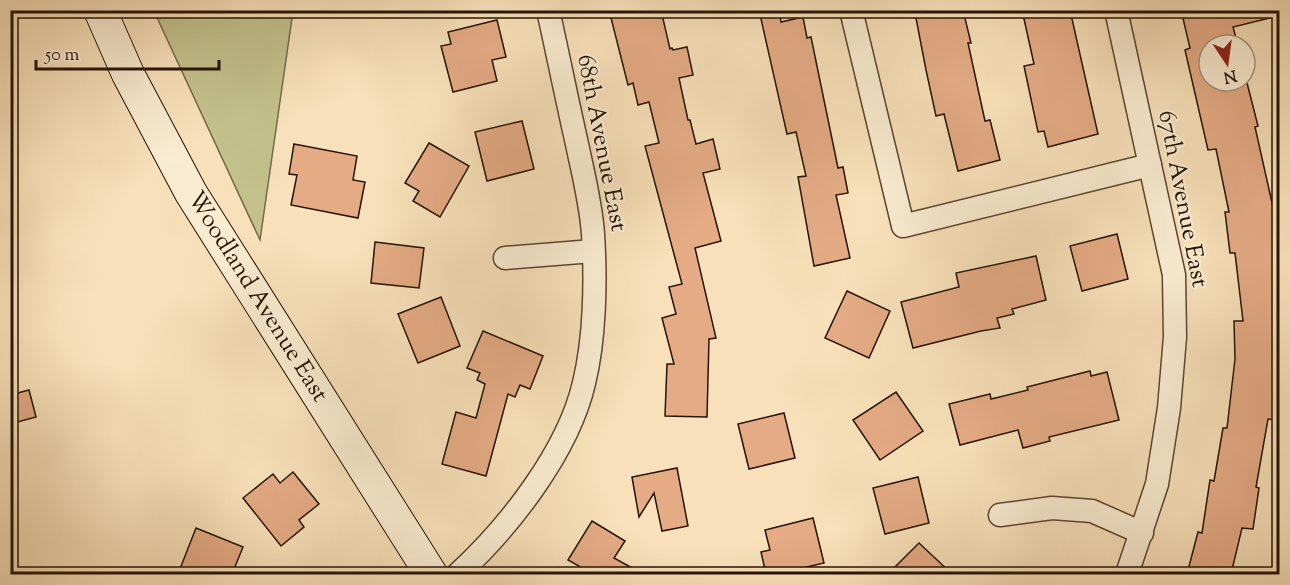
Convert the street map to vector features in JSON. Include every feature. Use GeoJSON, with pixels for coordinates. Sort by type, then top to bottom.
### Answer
{"type":"FeatureCollection","features":[{"type":"Feature","properties":{"kind":"street","name":"Woodland Avenue East"},"geometry":{"type":"LineString","coordinates":[[100,10],[128,74],[191,193],[431,574]]}},
{"type":"Feature","properties":{"kind":"street","name":"68th Avenue East"},"geometry":{"type":"LineString","coordinates":[[458,574],[479,555],[510,519],[545,470],[571,420],[584,383],[593,319],[593,232],[587,191],[548,10]]}},
{"type":"Feature","properties":{"kind":"street"},"geometry":{"type":"LineString","coordinates":[[851,10],[903,226],[1150,165]]}},
{"type":"Feature","properties":{"kind":"street","name":"67th Avenue East"},"geometry":{"type":"LineString","coordinates":[[1116,10],[1174,275],[1175,337],[1169,408],[1157,484],[1127,574]]}},
{"type":"Feature","properties":{"kind":"street","name":"68th Avenue East"},"geometry":{"type":"LineString","coordinates":[[505,258],[593,251]]}},
{"type":"Feature","properties":{"kind":"street"},"geometry":{"type":"LineString","coordinates":[[1000,515],[1052,508],[1092,511],[1142,534]]}},
{"type":"Feature","properties":{"kind":"shaded area"},"geometry":{"type":"Polygon","coordinates":[[[154,11],[293,11],[260,240],[154,11]]]}},
{"type":"Feature","properties":{"kind":"building"},"geometry":{"type":"Polygon","coordinates":[[[609,10],[661,10],[670,49],[687,47],[693,75],[679,78],[696,144],[713,139],[720,169],[703,173],[721,241],[695,248],[716,338],[709,339],[707,417],[665,416],[667,364],[674,364],[662,318],[676,314],[669,287],[682,284],[645,146],[659,143],[649,102],[638,105],[633,83],[628,85],[609,10]]]}},
{"type":"Feature","properties":{"kind":"building"},"geometry":{"type":"Polygon","coordinates":[[[759,10],[779,10],[781,22],[803,17],[807,38],[811,37],[838,168],[843,167],[848,193],[836,195],[850,258],[814,266],[798,177],[806,176],[796,132],[787,134],[759,10]]]}},
{"type":"Feature","properties":{"kind":"building"},"geometry":{"type":"Polygon","coordinates":[[[927,10],[963,10],[985,121],[990,120],[1000,160],[958,171],[944,114],[936,116],[915,13],[927,10]]]}},
{"type":"Feature","properties":{"kind":"building"},"geometry":{"type":"Polygon","coordinates":[[[1022,10],[1070,10],[1098,134],[1048,147],[1044,131],[1038,132],[1024,66],[1034,64],[1022,10]]]}},
{"type":"Feature","properties":{"kind":"building"},"geometry":{"type":"Polygon","coordinates":[[[1181,10],[1269,10],[1270,18],[1233,27],[1235,33],[1197,33],[1197,93],[1250,93],[1273,207],[1280,266],[1280,398],[1277,420],[1268,419],[1256,487],[1259,488],[1253,529],[1242,528],[1231,574],[1187,574],[1198,532],[1202,533],[1210,480],[1214,481],[1223,428],[1227,428],[1235,359],[1234,321],[1243,321],[1235,253],[1230,253],[1225,212],[1229,212],[1216,149],[1208,150],[1185,50],[1190,48],[1181,10]]]}},
{"type":"Feature","properties":{"kind":"building"},"geometry":{"type":"Polygon","coordinates":[[[497,20],[506,57],[492,60],[497,81],[453,92],[441,46],[451,44],[448,32],[497,20]]]}},
{"type":"Feature","properties":{"kind":"building"},"geometry":{"type":"Polygon","coordinates":[[[522,121],[534,169],[487,181],[475,132],[522,121]]]}},
{"type":"Feature","properties":{"kind":"building"},"geometry":{"type":"Polygon","coordinates":[[[429,143],[469,166],[440,217],[413,201],[419,191],[405,183],[429,143]]]}},
{"type":"Feature","properties":{"kind":"building"},"geometry":{"type":"Polygon","coordinates":[[[294,144],[357,156],[353,180],[365,182],[358,218],[291,205],[297,175],[289,174],[294,144]]]}},
{"type":"Feature","properties":{"kind":"building"},"geometry":{"type":"Polygon","coordinates":[[[1117,234],[1128,279],[1082,291],[1070,246],[1117,234]]]}},
{"type":"Feature","properties":{"kind":"building"},"geometry":{"type":"Polygon","coordinates":[[[375,242],[424,248],[419,288],[371,283],[375,242]]]}},
{"type":"Feature","properties":{"kind":"building"},"geometry":{"type":"Polygon","coordinates":[[[1036,256],[1046,300],[1012,309],[1014,314],[997,318],[1000,328],[913,348],[901,302],[959,287],[956,273],[1036,256]]]}},
{"type":"Feature","properties":{"kind":"building"},"geometry":{"type":"Polygon","coordinates":[[[847,291],[890,311],[869,358],[825,338],[847,291]]]}},
{"type":"Feature","properties":{"kind":"building"},"geometry":{"type":"Polygon","coordinates":[[[441,297],[460,346],[418,363],[398,314],[441,297]]]}},
{"type":"Feature","properties":{"kind":"building"},"geometry":{"type":"Polygon","coordinates":[[[483,331],[543,356],[530,389],[520,385],[515,397],[508,394],[486,476],[442,464],[456,412],[476,418],[485,384],[477,380],[480,373],[467,368],[483,331]]]}},
{"type":"Feature","properties":{"kind":"building"},"geometry":{"type":"Polygon","coordinates":[[[1090,371],[1091,376],[1107,372],[1119,420],[1049,437],[1050,441],[1023,448],[1018,430],[960,445],[949,404],[990,394],[991,399],[1090,371]]]}},
{"type":"Feature","properties":{"kind":"building"},"geometry":{"type":"Polygon","coordinates":[[[29,390],[36,417],[10,424],[10,395],[29,390]]]}},
{"type":"Feature","properties":{"kind":"building"},"geometry":{"type":"Polygon","coordinates":[[[896,392],[923,431],[880,460],[853,420],[896,392]]]}},
{"type":"Feature","properties":{"kind":"building"},"geometry":{"type":"Polygon","coordinates":[[[784,413],[795,458],[749,469],[738,424],[784,413]]]}},
{"type":"Feature","properties":{"kind":"building"},"geometry":{"type":"Polygon","coordinates":[[[677,468],[688,526],[662,531],[654,493],[639,517],[632,477],[677,468]]]}},
{"type":"Feature","properties":{"kind":"building"},"geometry":{"type":"Polygon","coordinates":[[[293,472],[319,504],[299,520],[304,527],[281,546],[243,498],[273,474],[280,483],[293,472]]]}},
{"type":"Feature","properties":{"kind":"building"},"geometry":{"type":"Polygon","coordinates":[[[918,477],[929,523],[885,534],[873,488],[918,477]]]}},
{"type":"Feature","properties":{"kind":"building"},"geometry":{"type":"Polygon","coordinates":[[[813,518],[824,563],[777,574],[766,574],[761,552],[770,550],[765,530],[813,518]]]}},
{"type":"Feature","properties":{"kind":"building"},"geometry":{"type":"Polygon","coordinates":[[[592,521],[625,541],[614,558],[643,574],[593,574],[568,560],[592,521]]]}},
{"type":"Feature","properties":{"kind":"building"},"geometry":{"type":"Polygon","coordinates":[[[196,528],[243,547],[232,574],[178,574],[196,528]]]}},
{"type":"Feature","properties":{"kind":"building"},"geometry":{"type":"Polygon","coordinates":[[[919,543],[952,574],[888,574],[919,543]]]}}]}
